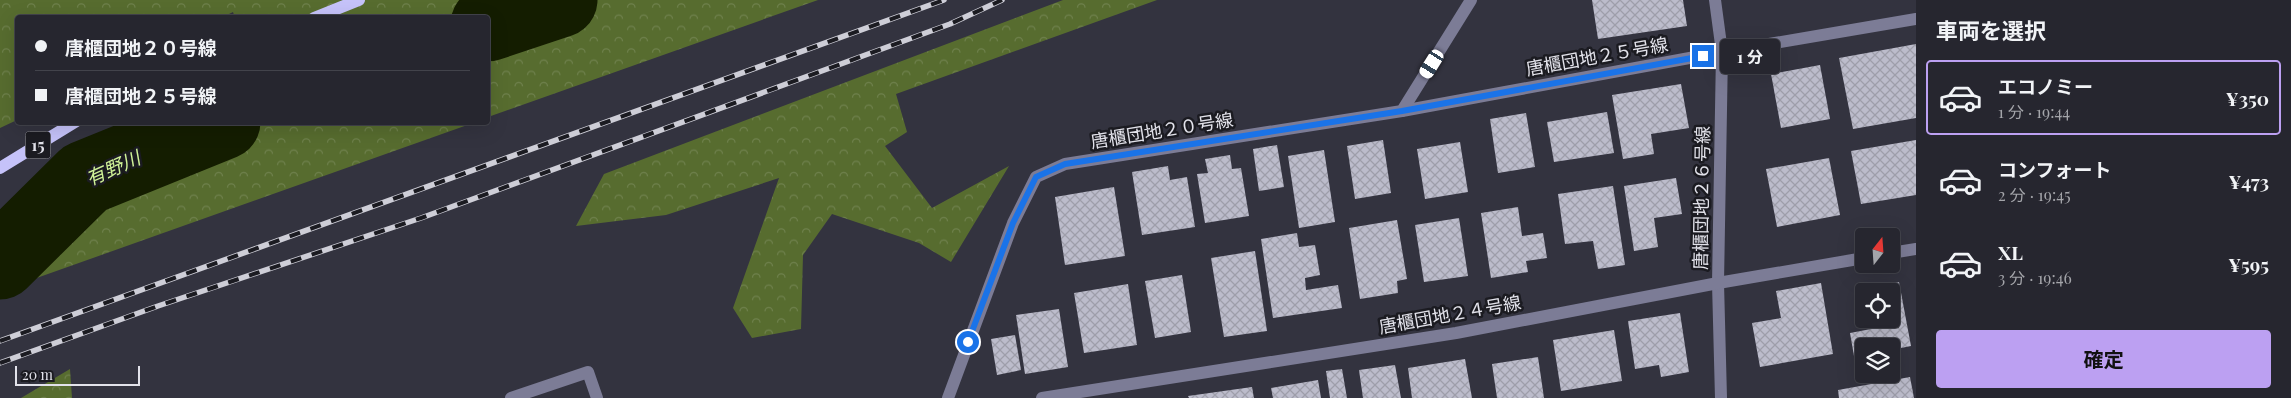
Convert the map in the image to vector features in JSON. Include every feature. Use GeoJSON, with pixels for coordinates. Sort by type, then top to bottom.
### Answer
{"type":"FeatureCollection","features":[{"type":"Feature","properties":{"kind":"main road"},"geometry":{"type":"LineString","coordinates":[[322,15],[359,0]]}},
{"type":"Feature","properties":{"kind":"main road","name":"15"},"geometry":{"type":"LineString","coordinates":[[0,168],[70,125]]}},
{"type":"Feature","properties":{"kind":"street"},"geometry":{"type":"LineString","coordinates":[[1402,111],[1471,0]]}},
{"type":"Feature","properties":{"kind":"street","name":"唐櫃団地２６号線"},"geometry":{"type":"LineString","coordinates":[[1715,0],[1722,52],[1718,283],[1722,398]]}},
{"type":"Feature","properties":{"kind":"street","name":"唐櫃団地２５号線"},"geometry":{"type":"LineString","coordinates":[[1402,111],[1722,52],[1916,19]]}},
{"type":"Feature","properties":{"kind":"street","name":"唐櫃団地２０号線"},"geometry":{"type":"LineString","coordinates":[[948,398],[1013,223],[1036,177],[1065,164],[1402,111]]}},
{"type":"Feature","properties":{"kind":"street"},"geometry":{"type":"LineString","coordinates":[[1900,252],[1916,249]]}},
{"type":"Feature","properties":{"kind":"street","name":"唐櫃団地２４号線"},"geometry":{"type":"LineString","coordinates":[[1042,398],[1456,333],[1718,283],[1855,260]]}},
{"type":"Feature","properties":{"kind":"street"},"geometry":{"type":"LineString","coordinates":[[511,398],[588,372],[597,398]]}},
{"type":"Feature","properties":{"kind":"green space"},"geometry":{"type":"Polygon","coordinates":[[[0,0],[818,0],[490,116],[490,15],[234,15],[233,12],[227,15],[15,15],[15,121],[0,128],[0,0]]]}},
{"type":"Feature","properties":{"kind":"green space"},"geometry":{"type":"Polygon","coordinates":[[[1063,0],[1157,0],[896,94],[907,132],[885,146],[932,208],[1009,166],[951,262],[919,243],[832,214],[803,255],[801,329],[752,338],[733,308],[779,178],[666,215],[576,226],[604,174],[1063,0]]]}},
{"type":"Feature","properties":{"kind":"green space"},"geometry":{"type":"Polygon","coordinates":[[[208,125],[467,125],[0,291],[0,228],[208,125]]]}},
{"type":"Feature","properties":{"kind":"green space"},"geometry":{"type":"Polygon","coordinates":[[[70,369],[72,398],[21,398],[70,369]]]}},
{"type":"Feature","properties":{"kind":"building"},"geometry":{"type":"Polygon","coordinates":[[[1592,0],[1683,0],[1687,26],[1598,39],[1592,0]]]}},
{"type":"Feature","properties":{"kind":"building"},"geometry":{"type":"Polygon","coordinates":[[[1916,44],[1916,118],[1853,129],[1839,58],[1916,44]]]}},
{"type":"Feature","properties":{"kind":"building"},"geometry":{"type":"Polygon","coordinates":[[[1820,65],[1830,119],[1781,128],[1771,74],[1820,65]]]}},
{"type":"Feature","properties":{"kind":"building"},"geometry":{"type":"Polygon","coordinates":[[[1681,84],[1689,128],[1651,134],[1654,154],[1623,159],[1612,95],[1681,84]]]}},
{"type":"Feature","properties":{"kind":"building"},"geometry":{"type":"Polygon","coordinates":[[[1607,112],[1614,153],[1554,162],[1547,122],[1607,112]]]}},
{"type":"Feature","properties":{"kind":"building"},"geometry":{"type":"Polygon","coordinates":[[[1526,113],[1535,167],[1498,173],[1490,119],[1526,113]]]}},
{"type":"Feature","properties":{"kind":"building"},"geometry":{"type":"Polygon","coordinates":[[[1383,140],[1391,193],[1355,199],[1347,146],[1383,140]]]}},
{"type":"Feature","properties":{"kind":"building"},"geometry":{"type":"Polygon","coordinates":[[[1916,140],[1916,195],[1861,204],[1851,151],[1916,140]]]}},
{"type":"Feature","properties":{"kind":"building"},"geometry":{"type":"Polygon","coordinates":[[[1460,142],[1468,192],[1425,199],[1417,149],[1460,142]]]}},
{"type":"Feature","properties":{"kind":"building"},"geometry":{"type":"Polygon","coordinates":[[[1277,145],[1284,187],[1259,191],[1253,149],[1277,145]]]}},
{"type":"Feature","properties":{"kind":"building"},"geometry":{"type":"Polygon","coordinates":[[[1324,150],[1335,222],[1299,228],[1288,156],[1324,150]]]}},
{"type":"Feature","properties":{"kind":"building"},"geometry":{"type":"Polygon","coordinates":[[[1230,155],[1232,169],[1241,168],[1249,216],[1205,223],[1197,174],[1208,173],[1205,159],[1230,155]]]}},
{"type":"Feature","properties":{"kind":"building"},"geometry":{"type":"Polygon","coordinates":[[[1829,158],[1840,215],[1777,227],[1766,169],[1829,158]]]}},
{"type":"Feature","properties":{"kind":"building"},"geometry":{"type":"Polygon","coordinates":[[[1168,166],[1170,180],[1187,177],[1195,227],[1142,235],[1132,172],[1168,166]]]}},
{"type":"Feature","properties":{"kind":"building"},"geometry":{"type":"Polygon","coordinates":[[[1676,178],[1682,214],[1654,218],[1658,247],[1634,251],[1624,186],[1676,178]]]}},
{"type":"Feature","properties":{"kind":"building"},"geometry":{"type":"Polygon","coordinates":[[[1613,186],[1625,265],[1598,269],[1593,241],[1565,244],[1558,194],[1613,186]]]}},
{"type":"Feature","properties":{"kind":"building"},"geometry":{"type":"Polygon","coordinates":[[[1114,187],[1125,256],[1065,265],[1055,197],[1114,187]]]}},
{"type":"Feature","properties":{"kind":"building"},"geometry":{"type":"Polygon","coordinates":[[[1518,207],[1522,236],[1543,233],[1547,258],[1526,261],[1528,272],[1491,278],[1481,213],[1518,207]]]}},
{"type":"Feature","properties":{"kind":"building"},"geometry":{"type":"Polygon","coordinates":[[[1459,218],[1468,276],[1424,282],[1415,225],[1459,218]]]}},
{"type":"Feature","properties":{"kind":"building"},"geometry":{"type":"Polygon","coordinates":[[[1397,220],[1407,279],[1397,281],[1398,293],[1360,299],[1349,228],[1397,220]]]}},
{"type":"Feature","properties":{"kind":"building"},"geometry":{"type":"Polygon","coordinates":[[[1297,233],[1299,247],[1315,245],[1320,275],[1305,278],[1306,290],[1338,285],[1342,308],[1273,318],[1261,239],[1297,233]]]}},
{"type":"Feature","properties":{"kind":"building"},"geometry":{"type":"Polygon","coordinates":[[[1255,251],[1267,331],[1224,337],[1211,258],[1255,251]]]}},
{"type":"Feature","properties":{"kind":"building"},"geometry":{"type":"Polygon","coordinates":[[[1182,275],[1191,332],[1155,338],[1145,281],[1182,275]]]}},
{"type":"Feature","properties":{"kind":"building"},"geometry":{"type":"Polygon","coordinates":[[[1821,283],[1833,354],[1760,367],[1752,323],[1781,318],[1776,291],[1821,283]]]}},
{"type":"Feature","properties":{"kind":"building"},"geometry":{"type":"Polygon","coordinates":[[[1128,284],[1137,345],[1084,353],[1074,293],[1128,284]]]}},
{"type":"Feature","properties":{"kind":"building"},"geometry":{"type":"Polygon","coordinates":[[[1900,287],[1911,346],[1900,348],[1900,338],[1855,338],[1854,356],[1850,333],[1871,329],[1900,328],[1900,287]]]}},
{"type":"Feature","properties":{"kind":"building"},"geometry":{"type":"Polygon","coordinates":[[[1059,309],[1068,367],[1025,374],[1016,315],[1059,309]]]}},
{"type":"Feature","properties":{"kind":"building"},"geometry":{"type":"Polygon","coordinates":[[[1680,313],[1689,372],[1661,377],[1659,365],[1635,369],[1628,321],[1680,313]]]}},
{"type":"Feature","properties":{"kind":"building"},"geometry":{"type":"Polygon","coordinates":[[[1614,330],[1622,381],[1561,391],[1553,340],[1614,330]]]}},
{"type":"Feature","properties":{"kind":"building"},"geometry":{"type":"Polygon","coordinates":[[[1015,335],[1021,370],[997,375],[991,339],[1015,335]]]}},
{"type":"Feature","properties":{"kind":"building"},"geometry":{"type":"Polygon","coordinates":[[[1538,357],[1544,398],[1497,398],[1492,364],[1538,357]]]}},
{"type":"Feature","properties":{"kind":"building"},"geometry":{"type":"Polygon","coordinates":[[[1465,359],[1472,398],[1412,398],[1408,368],[1465,359]]]}},
{"type":"Feature","properties":{"kind":"building"},"geometry":{"type":"Polygon","coordinates":[[[1395,365],[1401,398],[1363,398],[1359,370],[1395,365]]]}},
{"type":"Feature","properties":{"kind":"building"},"geometry":{"type":"Polygon","coordinates":[[[1342,369],[1347,398],[1330,398],[1326,371],[1342,369]]]}},
{"type":"Feature","properties":{"kind":"building"},"geometry":{"type":"Polygon","coordinates":[[[1910,377],[1914,398],[1839,398],[1838,390],[1877,383],[1900,383],[1900,379],[1910,377]]]}},
{"type":"Feature","properties":{"kind":"building"},"geometry":{"type":"Polygon","coordinates":[[[1318,380],[1321,398],[1273,398],[1271,388],[1318,380]]]}},
{"type":"Feature","properties":{"kind":"building"},"geometry":{"type":"Polygon","coordinates":[[[1252,387],[1254,398],[1189,398],[1188,396],[1252,387]]]}},
{"type":"Feature","properties":{"kind":"waterway","name":"有野川"},"geometry":{"type":"LineString","coordinates":[[490,23],[560,0]]}},
{"type":"Feature","properties":{"kind":"waterway","name":"有野川"},"geometry":{"type":"LineString","coordinates":[[0,262],[85,178],[216,125]]}},
{"type":"Feature","properties":{"kind":"railway"},"geometry":{"type":"LineString","coordinates":[[0,341],[944,0]]}},
{"type":"Feature","properties":{"kind":"railway"},"geometry":{"type":"LineString","coordinates":[[0,363],[158,306],[421,218],[950,24],[1002,0]]}},
{"type":"Feature","properties":{"kind":"route"},"geometry":{"type":"LineString","coordinates":[[968,342],[1013,223],[1036,177],[1065,164],[1402,111],[1703,56]]}}]}
